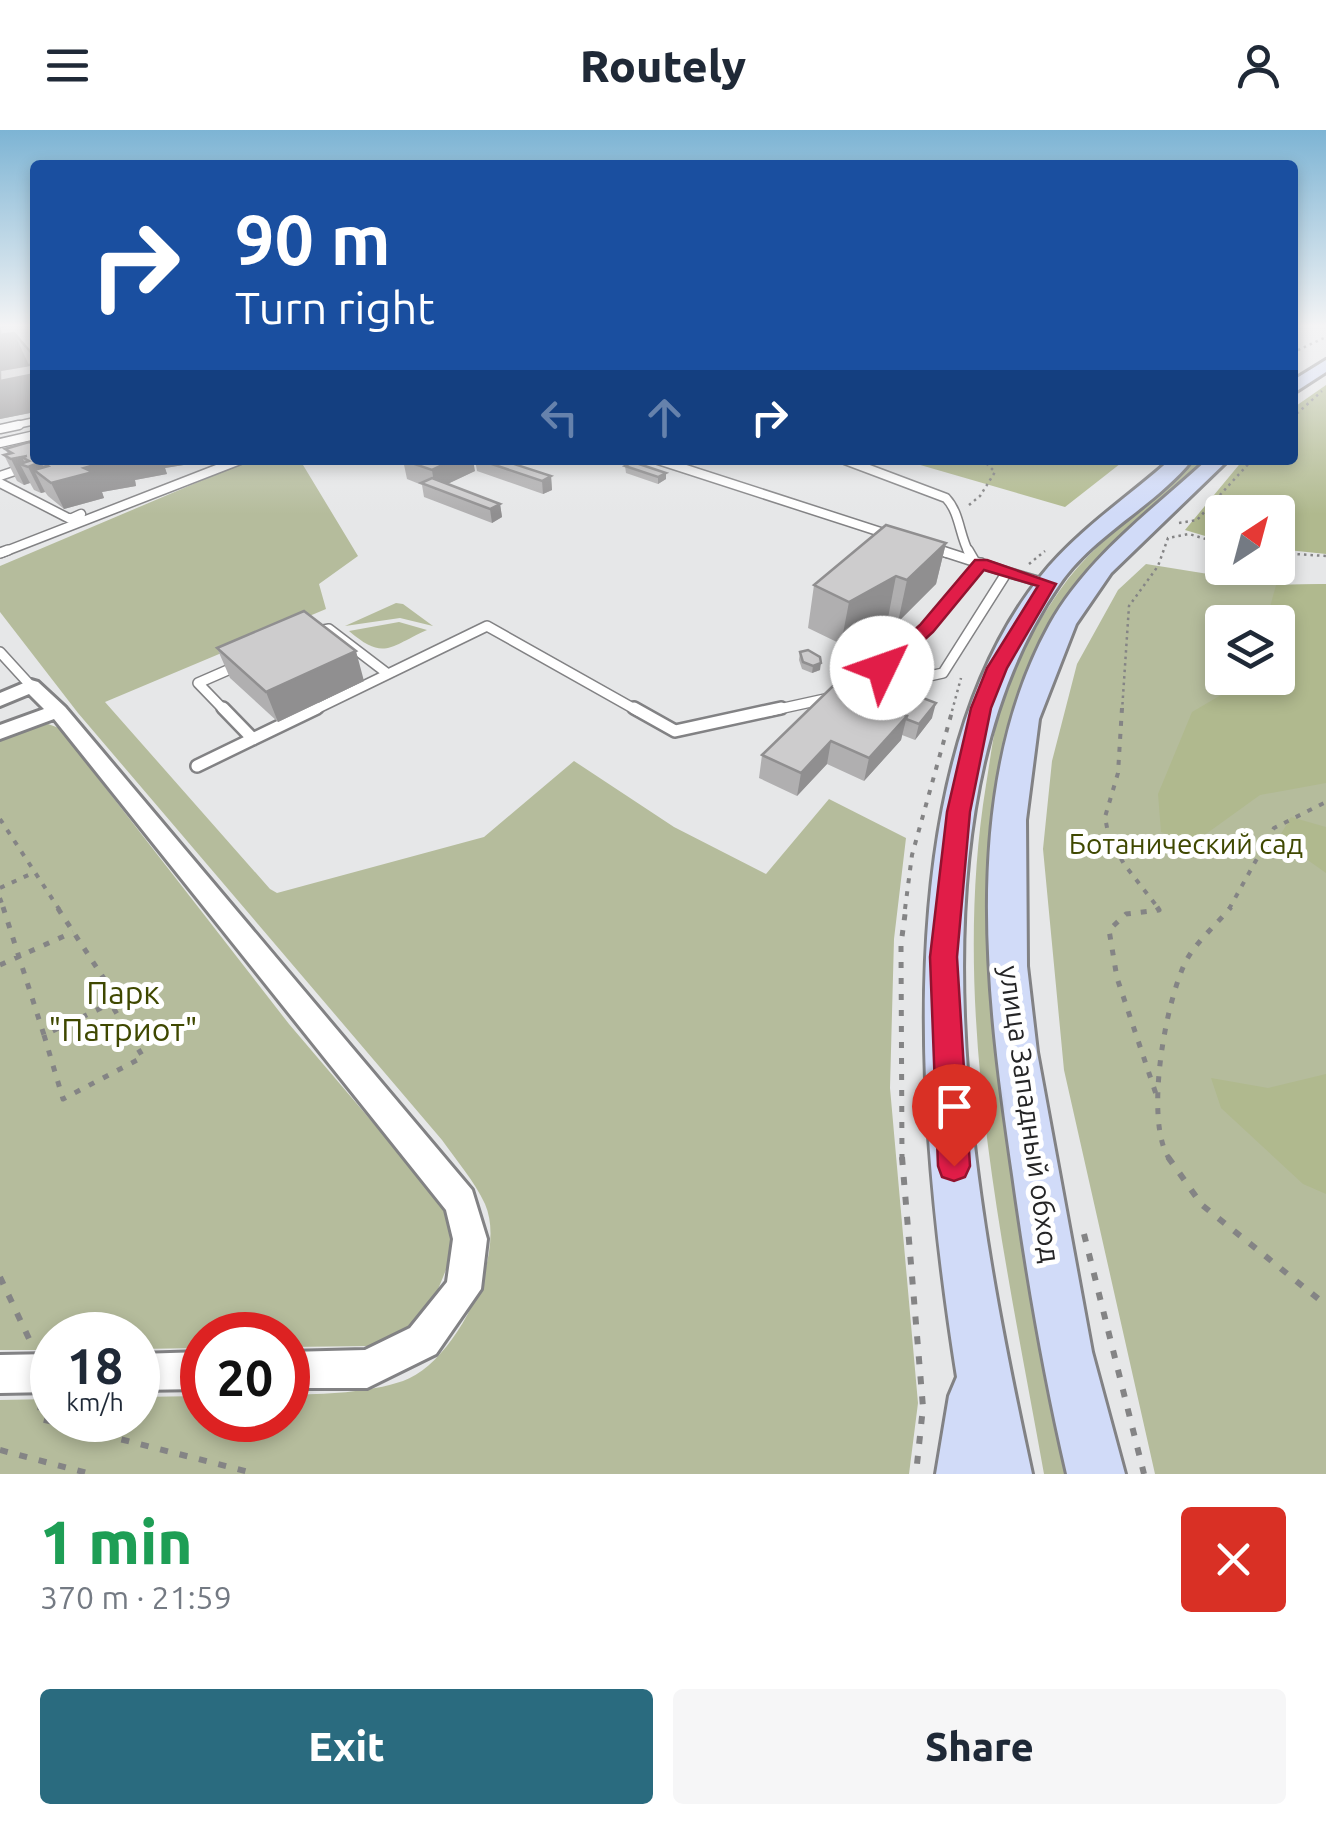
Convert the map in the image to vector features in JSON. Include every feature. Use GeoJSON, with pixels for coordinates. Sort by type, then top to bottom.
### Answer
{"type":"FeatureCollection","features":[{"type":"Feature","properties":{"kind":"main road"},"geometry":{"type":"LineString","coordinates":[[1003,1474],[979,1362],[954,1166],[944,957],[959,812],[981,708],[997,668],[1048,584],[1091,537],[1176,465]]}},
{"type":"Feature","properties":{"kind":"main road","name":"улица Западный обход"},"geometry":{"type":"LineString","coordinates":[[1096,1474],[1064,1352],[1016,1052],[1008,966],[1009,820],[1024,719],[1063,624],[1102,568],[1213,465]]}},
{"type":"Feature","properties":{"kind":"main road"},"geometry":{"type":"LineString","coordinates":[[965,1474],[974,1434],[979,1362]]}},
{"type":"Feature","properties":{"kind":"street"},"geometry":{"type":"LineString","coordinates":[[0,700],[23,677],[58,712],[460,1202],[470,1239],[464,1290],[423,1342],[368,1369],[310,1370]]}},
{"type":"Feature","properties":{"kind":"street"},"geometry":{"type":"LineString","coordinates":[[0,732],[58,712]]}},
{"type":"Feature","properties":{"kind":"street"},"geometry":{"type":"LineString","coordinates":[[0,1374],[30,1373]]}},
{"type":"Feature","properties":{"kind":"lane"},"geometry":{"type":"LineString","coordinates":[[0,429],[30,422]]}},
{"type":"Feature","properties":{"kind":"lane"},"geometry":{"type":"LineString","coordinates":[[0,442],[30,436]]}},
{"type":"Feature","properties":{"kind":"lane"},"geometry":{"type":"LineString","coordinates":[[0,479],[34,465]]}},
{"type":"Feature","properties":{"kind":"lane"},"geometry":{"type":"LineString","coordinates":[[0,479],[70,519],[207,465]]}},
{"type":"Feature","properties":{"kind":"lane"},"geometry":{"type":"LineString","coordinates":[[0,553],[227,465]]}},
{"type":"Feature","properties":{"kind":"lane"},"geometry":{"type":"LineString","coordinates":[[674,465],[908,540]]}},
{"type":"Feature","properties":{"kind":"lane"},"geometry":{"type":"LineString","coordinates":[[857,465],[946,498],[956,509],[958,533],[978,563]]}},
{"type":"Feature","properties":{"kind":"lane"},"geometry":{"type":"LineString","coordinates":[[924,546],[1048,584]]}},
{"type":"Feature","properties":{"kind":"lane"},"geometry":{"type":"LineString","coordinates":[[926,564],[939,550]]}},
{"type":"Feature","properties":{"kind":"lane"},"geometry":{"type":"LineString","coordinates":[[902,681],[882,668],[883,664],[926,628],[978,563]]}},
{"type":"Feature","properties":{"kind":"lane"},"geometry":{"type":"LineString","coordinates":[[197,766],[486,626],[675,731],[943,673],[1006,572]]}},
{"type":"Feature","properties":{"kind":"lane"},"geometry":{"type":"LineString","coordinates":[[302,637],[329,629],[388,674]]}},
{"type":"Feature","properties":{"kind":"lane"},"geometry":{"type":"LineString","coordinates":[[0,652],[23,677]]}},
{"type":"Feature","properties":{"kind":"lane"},"geometry":{"type":"LineString","coordinates":[[250,660],[198,683],[253,739]]}},
{"type":"Feature","properties":{"kind":"lane"},"geometry":{"type":"LineString","coordinates":[[0,673],[23,677]]}},
{"type":"Feature","properties":{"kind":"path"},"geometry":{"type":"LineString","coordinates":[[1298,413],[1325,389]]}},
{"type":"Feature","properties":{"kind":"path"},"geometry":{"type":"LineString","coordinates":[[957,518],[980,496],[995,472],[988,465]]}},
{"type":"Feature","properties":{"kind":"path"},"geometry":{"type":"LineString","coordinates":[[1163,534],[1174,524],[1198,520],[1248,465]]}},
{"type":"Feature","properties":{"kind":"path"},"geometry":{"type":"LineString","coordinates":[[1158,1097],[1117,978],[1109,930],[1126,914],[1159,910],[1124,864],[1109,838],[1105,817],[1118,772],[1128,670],[1129,606],[1158,566],[1168,538],[1190,534],[1205,539]]}},
{"type":"Feature","properties":{"kind":"path"},"geometry":{"type":"LineString","coordinates":[[1295,554],[1326,556]]}},
{"type":"Feature","properties":{"kind":"path"},"geometry":{"type":"LineString","coordinates":[[1326,802],[1274,828],[1239,898],[1186,961],[1158,1060],[1165,1153],[1202,1205],[1326,1305]]}},
{"type":"Feature","properties":{"kind":"path"},"geometry":{"type":"LineString","coordinates":[[0,820],[118,1000],[44,1035]]}},
{"type":"Feature","properties":{"kind":"path"},"geometry":{"type":"LineString","coordinates":[[0,888],[35,872]]}},
{"type":"Feature","properties":{"kind":"path"},"geometry":{"type":"LineString","coordinates":[[0,898],[63,1099],[144,1057],[110,1003]]}},
{"type":"Feature","properties":{"kind":"path"},"geometry":{"type":"LineString","coordinates":[[0,965],[74,932]]}},
{"type":"Feature","properties":{"kind":"path"},"geometry":{"type":"LineString","coordinates":[[1080,1219],[1144,1474]]}},
{"type":"Feature","properties":{"kind":"path"},"geometry":{"type":"LineString","coordinates":[[0,1278],[30,1341]]}},
{"type":"Feature","properties":{"kind":"path"},"geometry":{"type":"LineString","coordinates":[[131,1442],[257,1474]]}},
{"type":"Feature","properties":{"kind":"path"},"geometry":{"type":"LineString","coordinates":[[0,1450],[90,1474]]}},
{"type":"Feature","properties":{"kind":"green space"},"geometry":{"type":"Polygon","coordinates":[[[1326,389],[1326,554],[1295,551],[1295,495],[1214,495],[1239,465],[1298,465],[1298,405],[1326,389]]]}},
{"type":"Feature","properties":{"kind":"green space"},"geometry":{"type":"Polygon","coordinates":[[[238,465],[303,465],[358,556],[319,584],[326,609],[105,702],[270,889],[277,893],[484,837],[574,761],[674,827],[766,874],[829,799],[906,838],[894,939],[890,1088],[918,1403],[909,1474],[0,1474],[0,1400],[30,1399],[30,1442],[160,1442],[160,1397],[180,1396],[180,1442],[310,1442],[310,1394],[375,1388],[403,1381],[441,1353],[458,1331],[483,1278],[490,1226],[485,1204],[442,1140],[78,713],[0,612],[0,566],[238,465]]]}},
{"type":"Feature","properties":{"kind":"green space"},"geometry":{"type":"Polygon","coordinates":[[[920,465],[1119,465],[1065,507],[920,465]]]}},
{"type":"Feature","properties":{"kind":"green space"},"geometry":{"type":"Polygon","coordinates":[[[1192,465],[1201,465],[1105,554],[1054,618],[1025,675],[1005,736],[993,799],[988,930],[998,1060],[1019,1210],[1067,1474],[1044,1474],[998,1217],[978,1044],[976,871],[986,785],[1004,695],[1051,604],[1090,554],[1192,465]]]}},
{"type":"Feature","properties":{"kind":"green space"},"geometry":{"type":"Polygon","coordinates":[[[1205,506],[1205,536],[1185,530],[1205,506]]]}},
{"type":"Feature","properties":{"kind":"green space","name":"Ботанический сад"},"geometry":{"type":"Polygon","coordinates":[[[1146,564],[1205,574],[1205,585],[1326,584],[1326,1474],[1155,1474],[1064,1070],[1043,849],[1052,761],[1077,664],[1118,590],[1146,564]]]}},
{"type":"Feature","properties":{"kind":"green space"},"geometry":{"type":"Polygon","coordinates":[[[1326,584],[1326,783],[1260,795],[1192,844],[1161,832],[1158,794],[1192,712],[1221,695],[1295,695],[1295,605],[1271,605],[1276,585],[1326,584]]]}},
{"type":"Feature","properties":{"kind":"green space"},"geometry":{"type":"Polygon","coordinates":[[[396,603],[433,626],[400,618],[345,626],[396,603]]]}},
{"type":"Feature","properties":{"kind":"green space"},"geometry":{"type":"Polygon","coordinates":[[[399,622],[427,630],[387,648],[371,646],[349,631],[399,622]]]}},
{"type":"Feature","properties":{"kind":"green space","name":"Парк \"Патриот\""},"geometry":{"type":"Polygon","coordinates":[[[48,724],[59,728],[289,1024],[454,1218],[450,1260],[432,1304],[406,1329],[370,1346],[310,1347],[310,1312],[180,1312],[180,1348],[160,1349],[160,1312],[30,1312],[30,1350],[0,1350],[0,738],[48,724]]]}},
{"type":"Feature","properties":{"kind":"green space"},"geometry":{"type":"Polygon","coordinates":[[[1291,817],[1326,827],[1326,873],[1278,839],[1291,817]]]}},
{"type":"Feature","properties":{"kind":"green space"},"geometry":{"type":"Polygon","coordinates":[[[1326,1074],[1326,1194],[1303,1184],[1221,1108],[1211,1078],[1268,1088],[1326,1074]]]}},
{"type":"Feature","properties":{"kind":"building"},"geometry":{"type":"Polygon","coordinates":[[[30,442],[30,465],[33,465],[28,467],[20,464],[29,461],[22,457],[27,456],[11,459],[4,455],[12,453],[5,449],[30,442]]]}},
{"type":"Feature","properties":{"kind":"building"},"geometry":{"type":"Polygon","coordinates":[[[99,465],[84,468],[93,472],[51,483],[34,470],[99,465]]]}},
{"type":"Feature","properties":{"kind":"building"},"geometry":{"type":"Polygon","coordinates":[[[495,465],[517,465],[551,476],[542,481],[495,465]]]}},
{"type":"Feature","properties":{"kind":"building"},"geometry":{"type":"Polygon","coordinates":[[[642,465],[666,473],[658,477],[625,466],[642,465]]]}},
{"type":"Feature","properties":{"kind":"building"},"geometry":{"type":"Polygon","coordinates":[[[432,478],[500,504],[490,509],[421,483],[432,478]]]}},
{"type":"Feature","properties":{"kind":"building"},"geometry":{"type":"Polygon","coordinates":[[[886,525],[946,543],[907,580],[896,576],[849,602],[814,585],[886,525]]]}},
{"type":"Feature","properties":{"kind":"building"},"geometry":{"type":"Polygon","coordinates":[[[304,611],[356,651],[266,692],[217,648],[304,611]]]}},
{"type":"Feature","properties":{"kind":"building"},"geometry":{"type":"Polygon","coordinates":[[[808,650],[820,657],[821,663],[813,666],[803,662],[800,652],[808,650]]]}},
{"type":"Feature","properties":{"kind":"building"},"geometry":{"type":"Polygon","coordinates":[[[833,686],[907,716],[869,758],[831,741],[801,773],[762,755],[833,686]]]}},
{"type":"Feature","properties":{"kind":"building"},"geometry":{"type":"Polygon","coordinates":[[[902,690],[936,703],[919,724],[886,708],[902,690]]]}},
{"type":"Feature","properties":{"kind":"route"},"geometry":{"type":"LineString","coordinates":[[882,668],[926,628],[981,564],[1048,584],[997,668],[981,708],[959,812],[944,957],[954,1166]]}}]}
